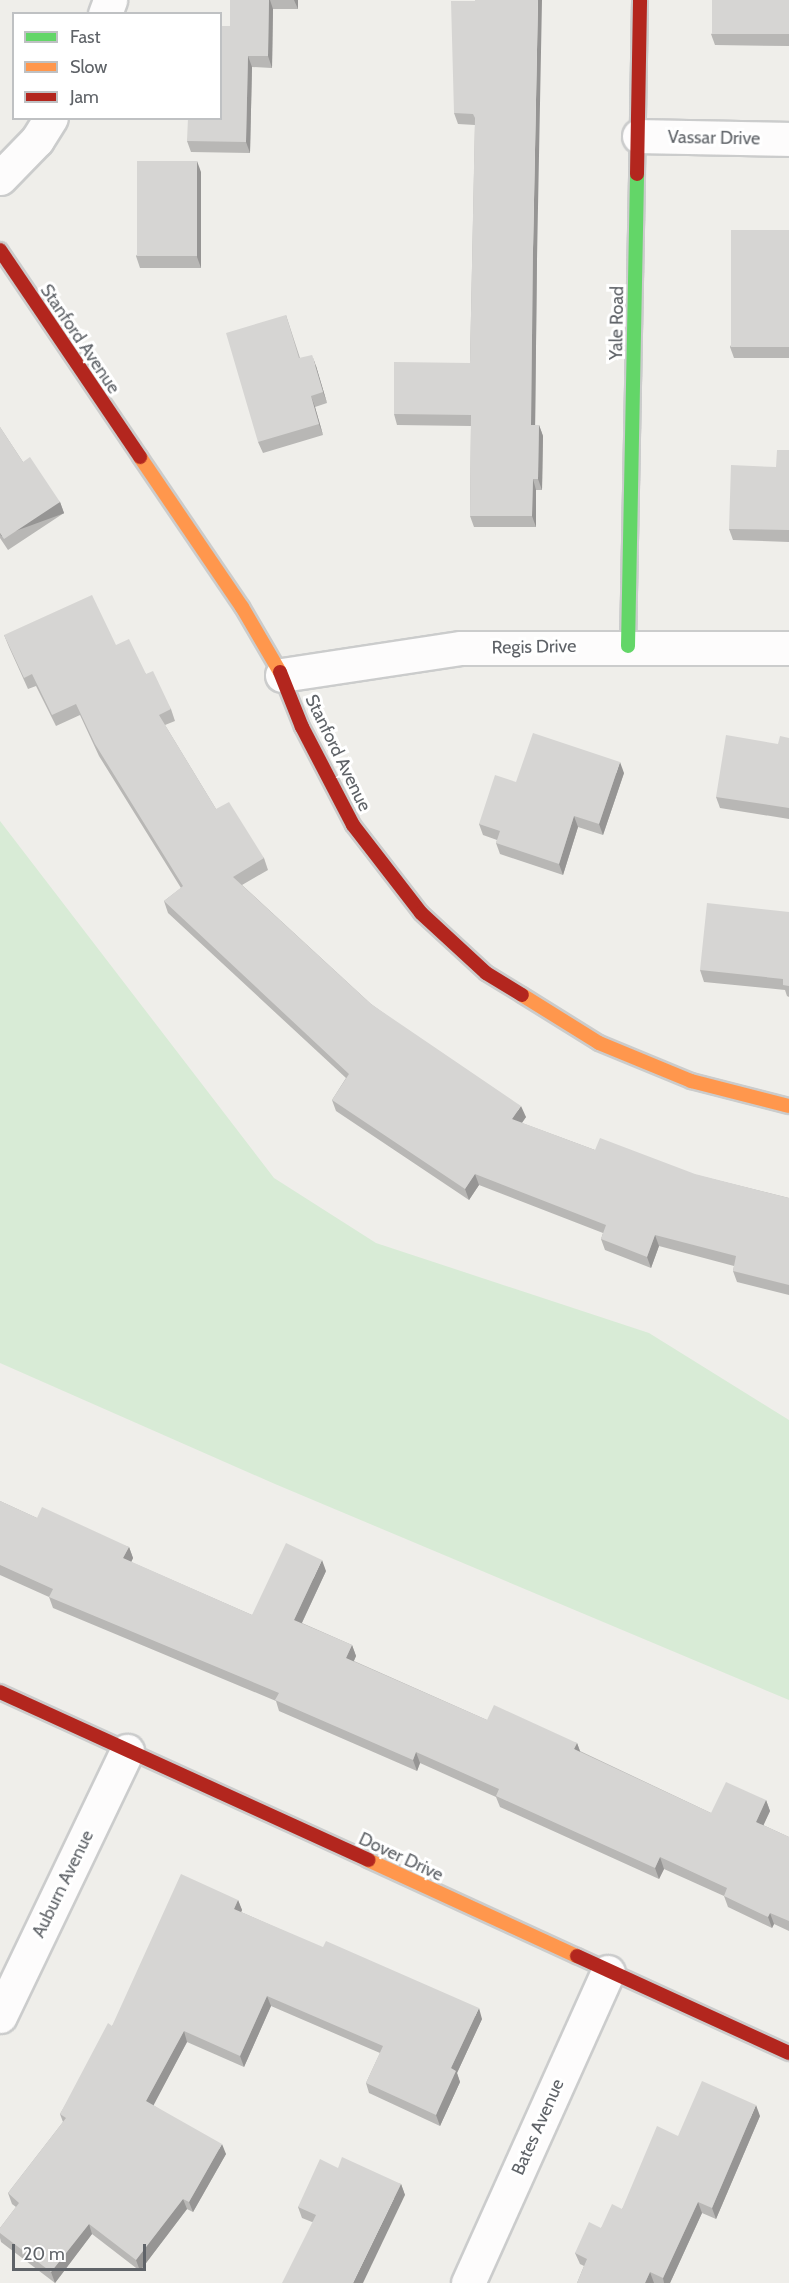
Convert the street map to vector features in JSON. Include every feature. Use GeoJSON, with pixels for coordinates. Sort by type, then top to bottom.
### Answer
{"type":"FeatureCollection","features":[{"type":"Feature","properties":{"kind":"street","name":"Yale Road"},"geometry":{"type":"LineString","coordinates":[[628,646],[640,0]]}},
{"type":"Feature","properties":{"kind":"street"},"geometry":{"type":"LineString","coordinates":[[0,177],[37,140],[50,120]]}},
{"type":"Feature","properties":{"kind":"street","name":"Vassar Drive"},"geometry":{"type":"LineString","coordinates":[[639,136],[789,139]]}},
{"type":"Feature","properties":{"kind":"street","name":"Stanford Avenue"},"geometry":{"type":"LineString","coordinates":[[0,250],[242,607],[282,675],[302,727],[353,825],[421,913],[486,973],[599,1043],[691,1081],[789,1106]]}},
{"type":"Feature","properties":{"kind":"street","name":"Regis Drive"},"geometry":{"type":"LineString","coordinates":[[282,675],[461,648],[628,646],[789,648]]}},
{"type":"Feature","properties":{"kind":"street","name":"Dover Drive"},"geometry":{"type":"LineString","coordinates":[[0,1692],[789,2054]]}},
{"type":"Feature","properties":{"kind":"street","name":"Auburn Avenue"},"geometry":{"type":"LineString","coordinates":[[0,2016],[126,1751]]}},
{"type":"Feature","properties":{"kind":"street","name":"Bates Avenue"},"geometry":{"type":"LineString","coordinates":[[468,2283],[608,1972]]}},
{"type":"Feature","properties":{"kind":"green space"},"geometry":{"type":"Polygon","coordinates":[[[0,821],[274,1178],[376,1243],[649,1333],[789,1420],[789,1700],[275,1484],[0,1363],[0,821]]]}},
{"type":"Feature","properties":{"kind":"building"},"geometry":{"type":"Polygon","coordinates":[[[230,0],[269,0],[268,56],[248,56],[246,142],[187,141],[188,120],[222,120],[222,26],[230,26],[230,0]]]}},
{"type":"Feature","properties":{"kind":"building"},"geometry":{"type":"Polygon","coordinates":[[[538,0],[531,425],[539,425],[538,479],[533,479],[532,516],[470,516],[471,415],[394,414],[394,362],[470,363],[475,118],[473,114],[454,113],[451,1],[538,0]]]}},
{"type":"Feature","properties":{"kind":"building"},"geometry":{"type":"Polygon","coordinates":[[[712,0],[789,0],[789,34],[712,34],[712,0]]]}},
{"type":"Feature","properties":{"kind":"building"},"geometry":{"type":"Polygon","coordinates":[[[137,161],[197,161],[197,256],[137,256],[137,161]]]}},
{"type":"Feature","properties":{"kind":"building"},"geometry":{"type":"Polygon","coordinates":[[[731,230],[789,230],[789,347],[731,347],[731,230]]]}},
{"type":"Feature","properties":{"kind":"building"},"geometry":{"type":"Polygon","coordinates":[[[286,315],[299,358],[312,355],[323,392],[311,396],[319,424],[258,442],[226,333],[286,315]]]}},
{"type":"Feature","properties":{"kind":"building"},"geometry":{"type":"Polygon","coordinates":[[[0,427],[23,462],[30,457],[60,502],[4,539],[0,533],[0,427]]]}},
{"type":"Feature","properties":{"kind":"building"},"geometry":{"type":"Polygon","coordinates":[[[777,450],[789,450],[789,530],[729,529],[731,465],[776,467],[777,450]]]}},
{"type":"Feature","properties":{"kind":"building"},"geometry":{"type":"Polygon","coordinates":[[[92,595],[116,645],[129,639],[146,674],[153,671],[171,709],[159,715],[216,809],[229,802],[264,858],[233,877],[371,1004],[521,1106],[512,1119],[595,1150],[600,1138],[695,1174],[789,1198],[789,1285],[733,1271],[736,1256],[655,1235],[647,1257],[601,1239],[606,1225],[475,1174],[465,1189],[332,1100],[349,1074],[164,901],[183,886],[95,744],[76,704],[52,715],[32,674],[24,678],[4,635],[92,595]]]}},
{"type":"Feature","properties":{"kind":"building"},"geometry":{"type":"Polygon","coordinates":[[[533,733],[620,762],[599,824],[574,816],[559,864],[496,843],[500,831],[479,824],[495,775],[516,782],[533,733]]]}},
{"type":"Feature","properties":{"kind":"building"},"geometry":{"type":"Polygon","coordinates":[[[726,735],[778,744],[780,736],[789,738],[789,808],[716,797],[726,735]]]}},
{"type":"Feature","properties":{"kind":"building"},"geometry":{"type":"Polygon","coordinates":[[[707,903],[789,912],[789,986],[783,985],[783,979],[700,970],[707,903]]]}},
{"type":"Feature","properties":{"kind":"building"},"geometry":{"type":"Polygon","coordinates":[[[0,1501],[37,1518],[42,1507],[129,1547],[123,1558],[252,1615],[286,1543],[322,1560],[294,1620],[352,1645],[346,1658],[487,1720],[494,1705],[577,1743],[574,1749],[711,1813],[726,1782],[766,1800],[756,1822],[789,1837],[789,1921],[770,1913],[768,1917],[724,1896],[727,1888],[660,1857],[655,1868],[496,1796],[499,1789],[416,1752],[413,1760],[275,1700],[279,1693],[49,1597],[53,1589],[0,1565],[0,1501]]]}},
{"type":"Feature","properties":{"kind":"building"},"geometry":{"type":"Polygon","coordinates":[[[181,1874],[238,1900],[234,1909],[323,1947],[326,1941],[479,2008],[451,2068],[456,2071],[436,2115],[366,2083],[383,2046],[267,1996],[240,2056],[184,2031],[146,2101],[222,2144],[189,2202],[183,2199],[136,2260],[89,2224],[51,2272],[0,2233],[0,2228],[19,2203],[8,2193],[66,2118],[60,2114],[108,2023],[112,2026],[181,1874]]]}},
{"type":"Feature","properties":{"kind":"building"},"geometry":{"type":"Polygon","coordinates":[[[702,2081],[756,2105],[712,2208],[698,2202],[663,2278],[650,2272],[645,2283],[577,2283],[587,2259],[575,2253],[589,2222],[601,2228],[612,2204],[622,2209],[657,2126],[678,2136],[702,2081]]]}},
{"type":"Feature","properties":{"kind":"building"},"geometry":{"type":"Polygon","coordinates":[[[342,2157],[401,2184],[353,2283],[282,2283],[316,2215],[298,2207],[320,2159],[338,2168],[342,2157]]]}},
{"type":"Feature","properties":{"kind":"traffic: fast"},"geometry":{"type":"LineString","coordinates":[[628,646],[637,174]]}},
{"type":"Feature","properties":{"kind":"traffic: slow"},"geometry":{"type":"LineString","coordinates":[[140,457],[242,607],[280,672]]}},
{"type":"Feature","properties":{"kind":"traffic: slow"},"geometry":{"type":"LineString","coordinates":[[522,995],[599,1043],[691,1081],[789,1106]]}},
{"type":"Feature","properties":{"kind":"traffic: slow"},"geometry":{"type":"LineString","coordinates":[[368,1860],[577,1956]]}},
{"type":"Feature","properties":{"kind":"traffic: jam"},"geometry":{"type":"LineString","coordinates":[[637,174],[640,0]]}},
{"type":"Feature","properties":{"kind":"traffic: jam"},"geometry":{"type":"LineString","coordinates":[[0,250],[140,457]]}},
{"type":"Feature","properties":{"kind":"traffic: jam"},"geometry":{"type":"LineString","coordinates":[[280,672],[302,727],[353,825],[421,913],[486,973],[522,995]]}},
{"type":"Feature","properties":{"kind":"traffic: jam"},"geometry":{"type":"LineString","coordinates":[[0,1692],[368,1860]]}},
{"type":"Feature","properties":{"kind":"traffic: jam"},"geometry":{"type":"LineString","coordinates":[[577,1956],[789,2053]]}}]}
